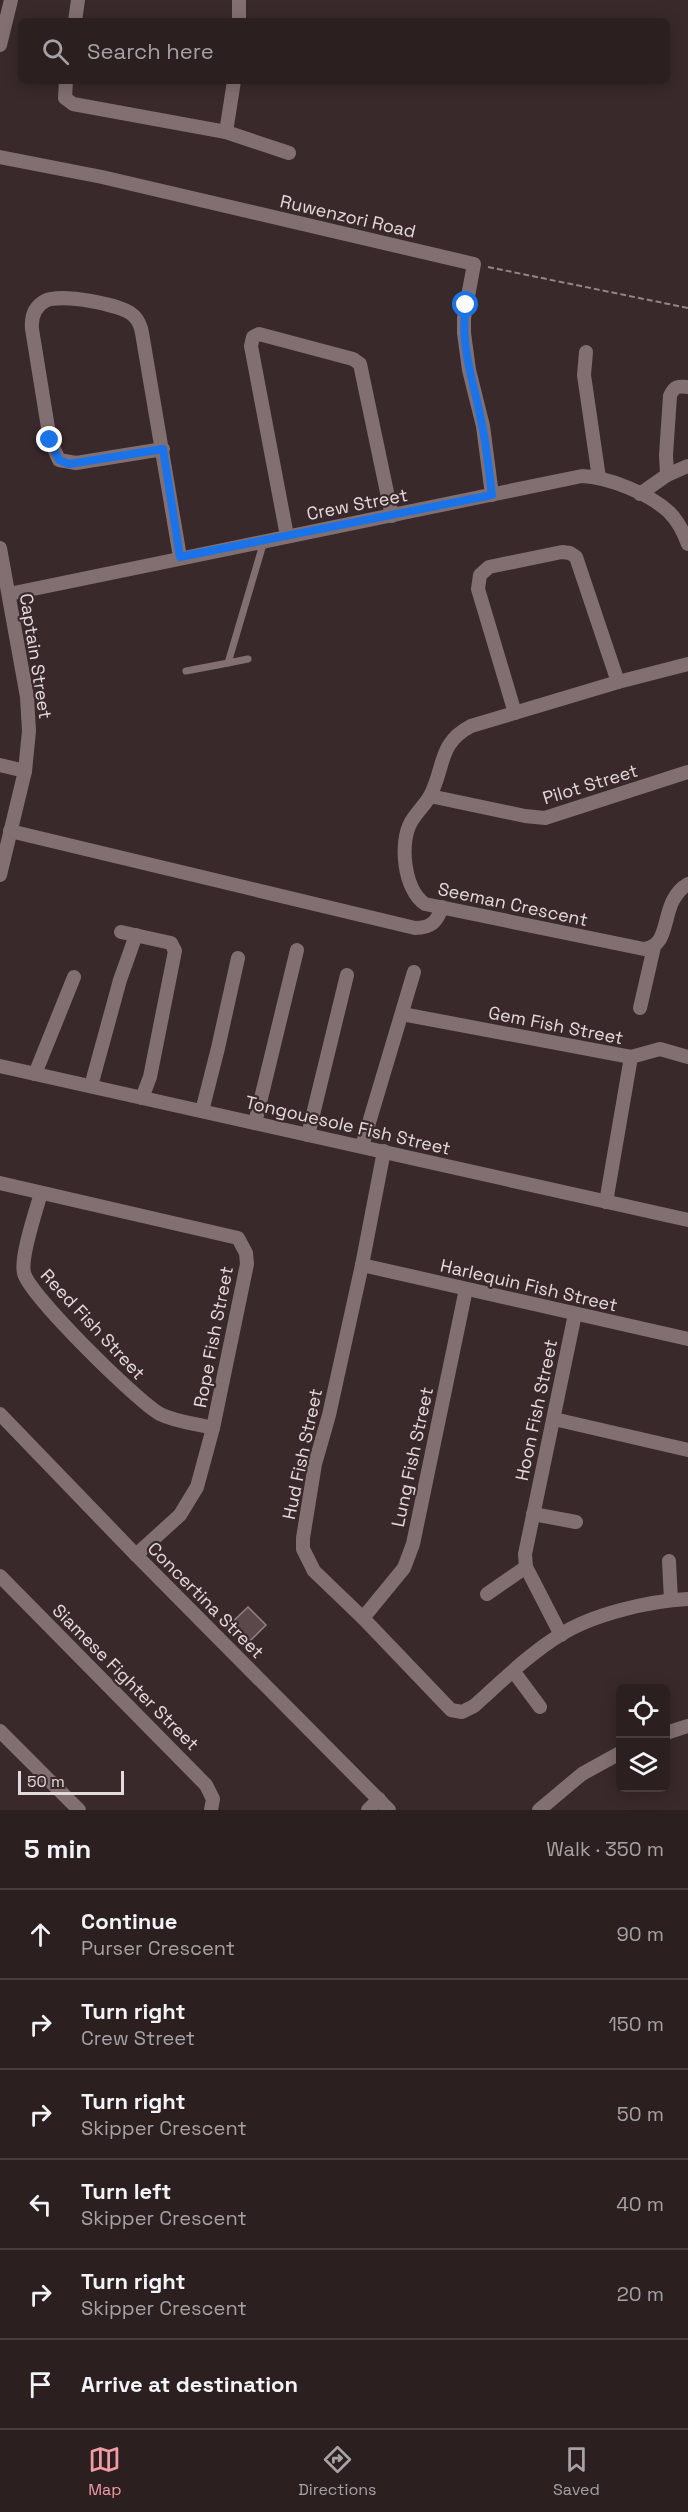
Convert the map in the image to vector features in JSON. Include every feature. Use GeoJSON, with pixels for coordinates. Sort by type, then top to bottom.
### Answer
{"type":"FeatureCollection","features":[{"type":"Feature","properties":{"kind":"street"},"geometry":{"type":"LineString","coordinates":[[1,38],[11,0]]}},
{"type":"Feature","properties":{"kind":"street"},"geometry":{"type":"LineString","coordinates":[[75,18],[78,0]]}},
{"type":"Feature","properties":{"kind":"street"},"geometry":{"type":"LineString","coordinates":[[239,0],[239,18]]}},
{"type":"Feature","properties":{"kind":"street"},"geometry":{"type":"LineString","coordinates":[[66,84],[65,98],[73,104],[226,132],[289,153]]}},
{"type":"Feature","properties":{"kind":"street"},"geometry":{"type":"LineString","coordinates":[[226,132],[234,84]]}},
{"type":"Feature","properties":{"kind":"street","name":"Ruwenzori Road"},"geometry":{"type":"LineString","coordinates":[[0,157],[102,177],[474,264]]}},
{"type":"Feature","properties":{"kind":"street"},"geometry":{"type":"LineString","coordinates":[[474,264],[464,318],[464,333],[468,362],[483,426],[492,495]]}},
{"type":"Feature","properties":{"kind":"street"},"geometry":{"type":"LineString","coordinates":[[163,449],[76,463],[59,460],[50,440],[32,329],[32,316],[37,306],[51,299],[74,300],[114,306],[134,316],[142,333],[163,449],[180,557]]}},
{"type":"Feature","properties":{"kind":"street"},"geometry":{"type":"LineString","coordinates":[[286,536],[251,346],[253,337],[259,334],[353,359],[360,364],[392,516]]}},
{"type":"Feature","properties":{"kind":"street"},"geometry":{"type":"LineString","coordinates":[[586,352],[584,375],[599,478]]}},
{"type":"Feature","properties":{"kind":"street"},"geometry":{"type":"LineString","coordinates":[[667,475],[670,396],[673,389],[678,386],[688,387]]}},
{"type":"Feature","properties":{"kind":"street"},"geometry":{"type":"LineString","coordinates":[[640,494],[667,475],[688,466]]}},
{"type":"Feature","properties":{"kind":"street","name":"Crew Street"},"geometry":{"type":"LineString","coordinates":[[9,594],[582,476],[599,478],[657,503],[670,513],[688,544]]}},
{"type":"Feature","properties":{"kind":"street","name":"Captain Street"},"geometry":{"type":"LineString","coordinates":[[0,548],[28,707],[29,743],[25,771],[0,875]]}},
{"type":"Feature","properties":{"kind":"street"},"geometry":{"type":"LineString","coordinates":[[515,713],[478,589],[480,575],[489,567],[562,552],[576,557],[618,681]]}},
{"type":"Feature","properties":{"kind":"street","name":"Seeman Crescent"},"geometry":{"type":"LineString","coordinates":[[657,943],[645,949],[425,904],[420,900],[406,872],[405,849],[410,823],[430,796],[445,751],[459,732],[471,726],[618,681],[688,664]]}},
{"type":"Feature","properties":{"kind":"street"},"geometry":{"type":"LineString","coordinates":[[0,765],[25,771]]}},
{"type":"Feature","properties":{"kind":"street","name":"Pilot Street"},"geometry":{"type":"LineString","coordinates":[[430,796],[545,818],[688,772]]}},
{"type":"Feature","properties":{"kind":"street"},"geometry":{"type":"LineString","coordinates":[[10,831],[415,928],[426,928],[434,924],[442,907]]}},
{"type":"Feature","properties":{"kind":"street"},"geometry":{"type":"LineString","coordinates":[[640,1008],[657,943],[674,896],[688,884]]}},
{"type":"Feature","properties":{"kind":"street"},"geometry":{"type":"LineString","coordinates":[[121,932],[171,943],[175,951],[153,1065],[142,1098]]}},
{"type":"Feature","properties":{"kind":"street"},"geometry":{"type":"LineString","coordinates":[[91,1086],[120,980],[135,935]]}},
{"type":"Feature","properties":{"kind":"street"},"geometry":{"type":"LineString","coordinates":[[255,1123],[297,950]]}},
{"type":"Feature","properties":{"kind":"street"},"geometry":{"type":"LineString","coordinates":[[202,1111],[238,958]]}},
{"type":"Feature","properties":{"kind":"street"},"geometry":{"type":"LineString","coordinates":[[362,1146],[414,972]]}},
{"type":"Feature","properties":{"kind":"street"},"geometry":{"type":"LineString","coordinates":[[308,1135],[347,975]]}},
{"type":"Feature","properties":{"kind":"street"},"geometry":{"type":"LineString","coordinates":[[34,1074],[74,977]]}},
{"type":"Feature","properties":{"kind":"street","name":"Gem Fish Street"},"geometry":{"type":"LineString","coordinates":[[402,1014],[631,1057],[606,1202]]}},
{"type":"Feature","properties":{"kind":"street"},"geometry":{"type":"LineString","coordinates":[[631,1057],[660,1048],[688,1057]]}},
{"type":"Feature","properties":{"kind":"street","name":"Tongouesole Fish Street"},"geometry":{"type":"LineString","coordinates":[[0,1066],[688,1220]]}},
{"type":"Feature","properties":{"kind":"street","name":"Hud Fish Street"},"geometry":{"type":"LineString","coordinates":[[384,1151],[329,1415],[315,1464],[303,1538],[306,1558],[314,1571],[363,1618],[451,1710],[462,1712],[474,1706],[514,1672]]}},
{"type":"Feature","properties":{"kind":"street","name":"Rope Fish Street"},"geometry":{"type":"LineString","coordinates":[[0,1183],[238,1238],[246,1253],[247,1264],[213,1428],[197,1487],[180,1515],[136,1555]]}},
{"type":"Feature","properties":{"kind":"street","name":"Reed Fish Street"},"geometry":{"type":"LineString","coordinates":[[40,1193],[23,1265],[27,1281],[86,1347],[146,1405],[163,1416],[213,1428]]}},
{"type":"Feature","properties":{"kind":"street","name":"Harlequin Fish Street"},"geometry":{"type":"LineString","coordinates":[[362,1265],[688,1339]]}},
{"type":"Feature","properties":{"kind":"street","name":"Lung Fish Street"},"geometry":{"type":"LineString","coordinates":[[363,1618],[404,1568],[413,1544],[466,1289]]}},
{"type":"Feature","properties":{"kind":"street","name":"Hoon Fish Street"},"geometry":{"type":"LineString","coordinates":[[526,1567],[525,1554],[575,1314]]}},
{"type":"Feature","properties":{"kind":"street","name":"Concertina Street"},"geometry":{"type":"LineString","coordinates":[[0,1414],[389,1810]]}},
{"type":"Feature","properties":{"kind":"street"},"geometry":{"type":"LineString","coordinates":[[554,1419],[688,1450]]}},
{"type":"Feature","properties":{"kind":"street"},"geometry":{"type":"LineString","coordinates":[[533,1514],[576,1522]]}},
{"type":"Feature","properties":{"kind":"street"},"geometry":{"type":"LineString","coordinates":[[669,1561],[671,1600]]}},
{"type":"Feature","properties":{"kind":"street"},"geometry":{"type":"LineString","coordinates":[[488,1594],[526,1567],[561,1635]]}},
{"type":"Feature","properties":{"kind":"street","name":"Siamese Fighter Street"},"geometry":{"type":"LineString","coordinates":[[0,1575],[206,1785],[213,1796],[211,1810]]}},
{"type":"Feature","properties":{"kind":"street"},"geometry":{"type":"LineString","coordinates":[[540,1707],[514,1672],[561,1635],[625,1609],[688,1599]]}},
{"type":"Feature","properties":{"kind":"street"},"geometry":{"type":"LineString","coordinates":[[670,1732],[688,1726]]}},
{"type":"Feature","properties":{"kind":"street"},"geometry":{"type":"LineString","coordinates":[[0,1731],[79,1810]]}},
{"type":"Feature","properties":{"kind":"street"},"geometry":{"type":"LineString","coordinates":[[539,1810],[582,1774],[616,1756]]}},
{"type":"Feature","properties":{"kind":"street"},"geometry":{"type":"LineString","coordinates":[[368,1810],[379,1799]]}},
{"type":"Feature","properties":{"kind":"lane"},"geometry":{"type":"LineString","coordinates":[[228,663],[264,541]]}},
{"type":"Feature","properties":{"kind":"lane"},"geometry":{"type":"LineString","coordinates":[[186,671],[248,659]]}},
{"type":"Feature","properties":{"kind":"path"},"geometry":{"type":"LineString","coordinates":[[474,264],[688,308]]}},
{"type":"Feature","properties":{"kind":"building"},"geometry":{"type":"Polygon","coordinates":[[[248,1607],[266,1625],[250,1641],[245,1635],[242,1638],[238,1633],[234,1636],[226,1628],[248,1607]]]}},
{"type":"Feature","properties":{"kind":"route"},"geometry":{"type":"LineString","coordinates":[[50,440],[59,460],[69,464],[163,449],[180,557],[492,495],[483,426],[466,354],[464,318],[466,305]]}}]}
